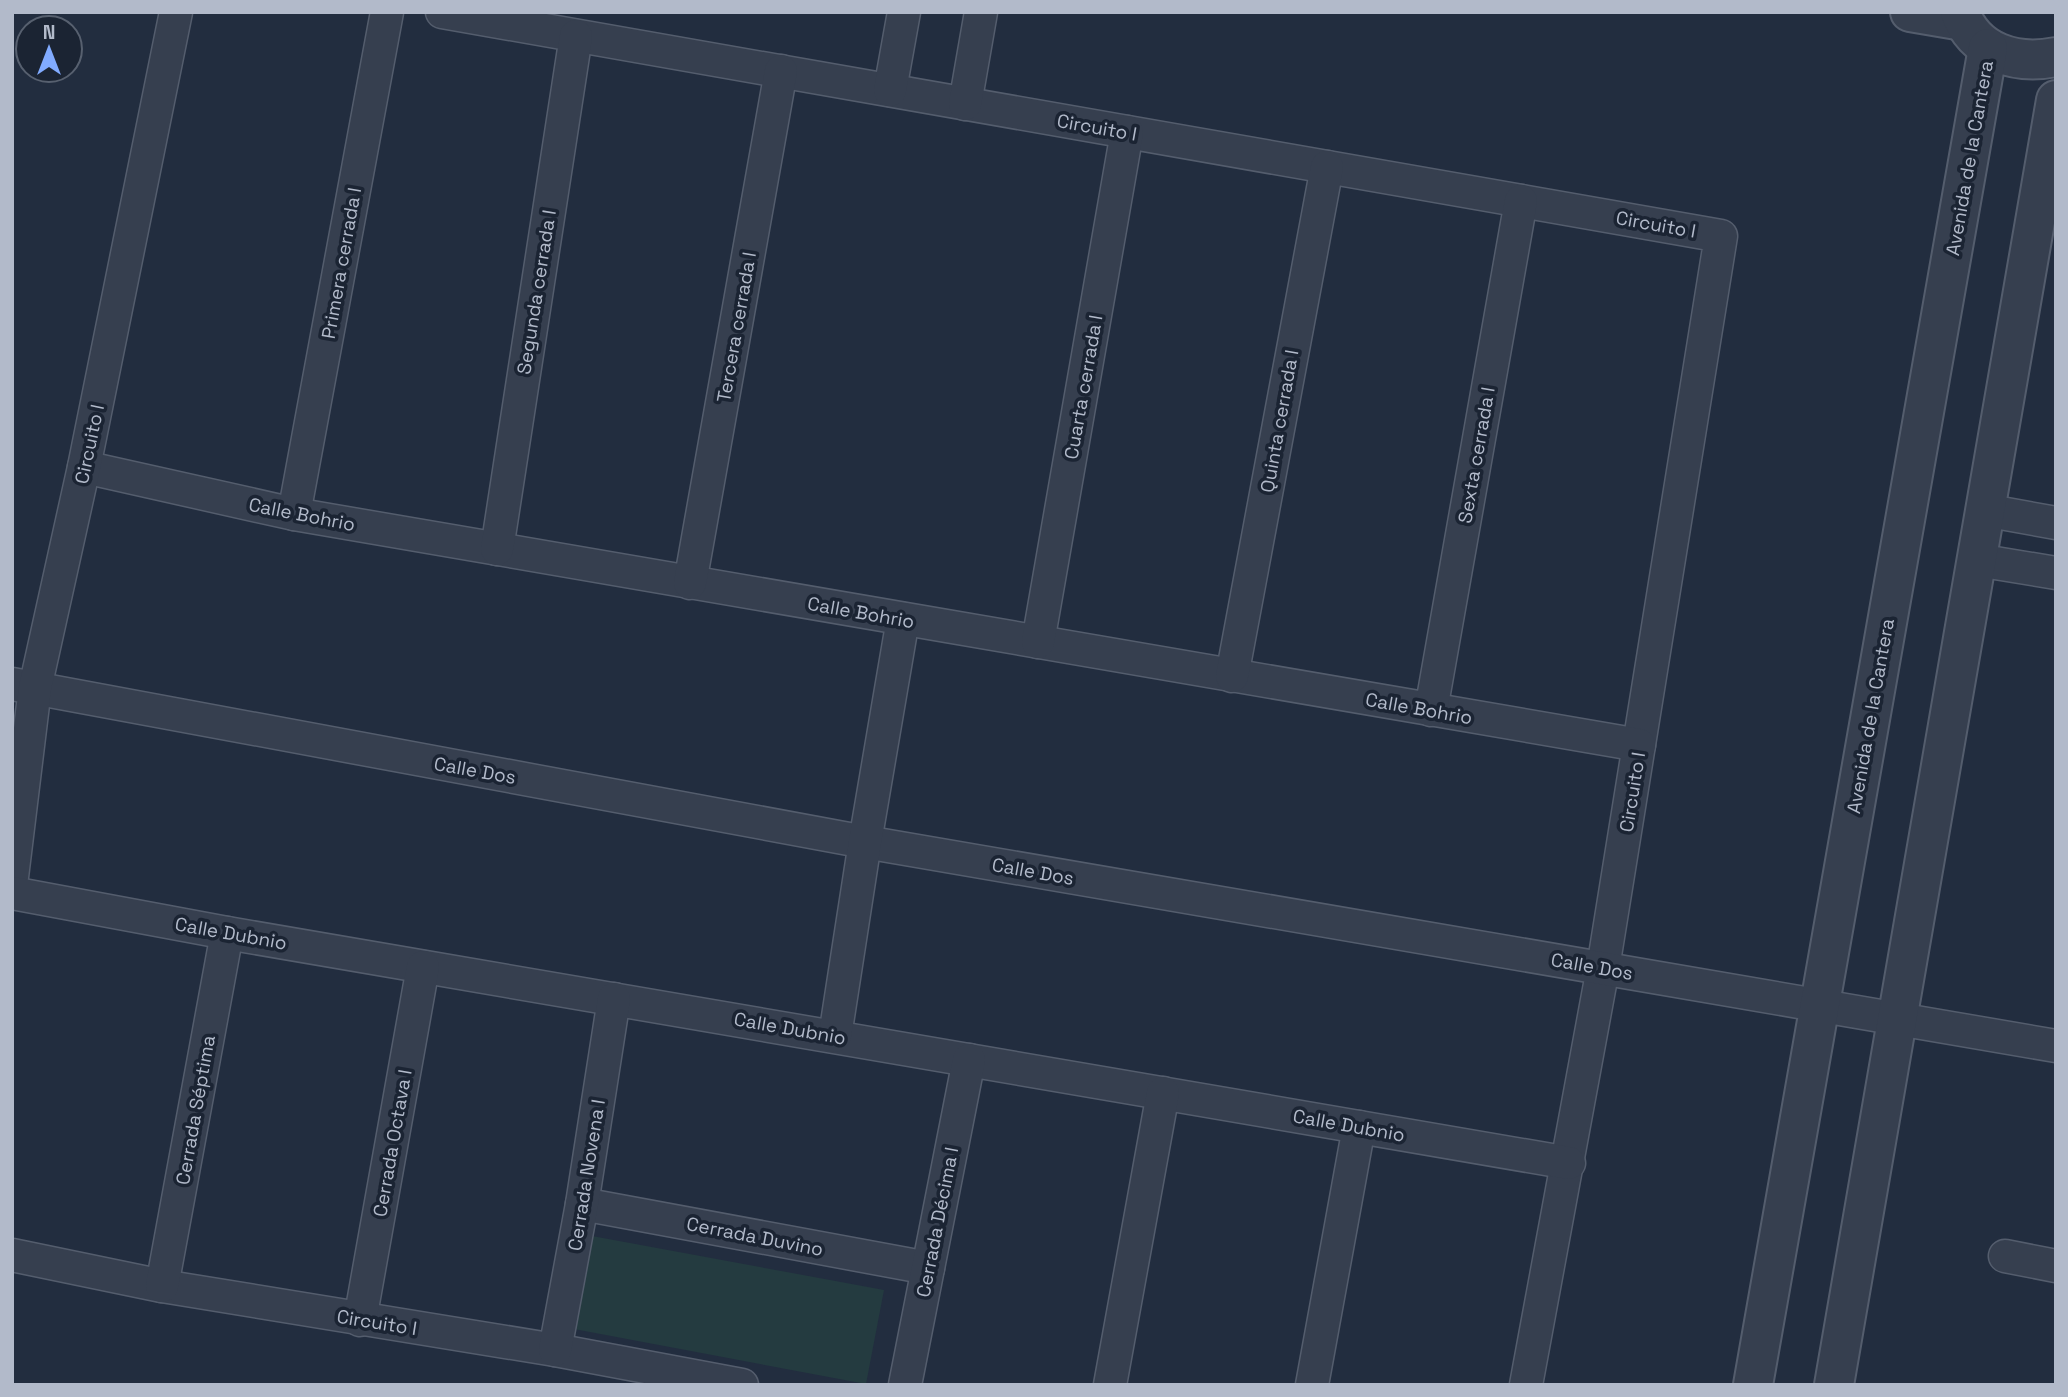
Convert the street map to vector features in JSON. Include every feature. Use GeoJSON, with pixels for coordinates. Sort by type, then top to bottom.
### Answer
{"type":"FeatureCollection","features":[{"type":"Feature","properties":{"kind":"street","name":"Circuito I"},"geometry":{"type":"LineString","coordinates":[[12,877],[24,686],[84,467],[176,12]]}},
{"type":"Feature","properties":{"kind":"street","name":"Primera cerrada I"},"geometry":{"type":"LineString","coordinates":[[295,514],[387,12]]}},
{"type":"Feature","properties":{"kind":"street","name":"Circuito I"},"geometry":{"type":"LineString","coordinates":[[442,12],[1721,236],[1603,968],[1526,1385]]}},
{"type":"Feature","properties":{"kind":"street"},"geometry":{"type":"LineString","coordinates":[[890,90],[904,12]]}},
{"type":"Feature","properties":{"kind":"street"},"geometry":{"type":"LineString","coordinates":[[965,104],[981,12]]}},
{"type":"Feature","properties":{"kind":"street"},"geometry":{"type":"LineString","coordinates":[[1910,12],[1971,27],[2012,59],[2038,61],[2056,57]]}},
{"type":"Feature","properties":{"kind":"street","name":"Avenida de la Cantera"},"geometry":{"type":"LineString","coordinates":[[1753,1385],[1819,1005],[1971,27]]}},
{"type":"Feature","properties":{"kind":"street","name":"Segunda cerrada I"},"geometry":{"type":"LineString","coordinates":[[497,549],[576,36]]}},
{"type":"Feature","properties":{"kind":"street","name":"Tercera cerrada I"},"geometry":{"type":"LineString","coordinates":[[690,583],[781,71]]}},
{"type":"Feature","properties":{"kind":"street"},"geometry":{"type":"LineString","coordinates":[[1834,1385],[2056,100]]}},
{"type":"Feature","properties":{"kind":"street","name":"Cuarta cerrada I"},"geometry":{"type":"LineString","coordinates":[[1038,642],[1127,132]]}},
{"type":"Feature","properties":{"kind":"street","name":"Quinta cerrada I"},"geometry":{"type":"LineString","coordinates":[[1232,676],[1327,167]]}},
{"type":"Feature","properties":{"kind":"street","name":"Sexta cerrada I"},"geometry":{"type":"LineString","coordinates":[[1431,710],[1521,201]]}},
{"type":"Feature","properties":{"kind":"street","name":"Calle Bohrio"},"geometry":{"type":"LineString","coordinates":[[84,467],[295,514],[1639,745]]}},
{"type":"Feature","properties":{"kind":"street"},"geometry":{"type":"LineString","coordinates":[[1984,510],[2056,523]]}},
{"type":"Feature","properties":{"kind":"street"},"geometry":{"type":"LineString","coordinates":[[1977,560],[2056,573]]}},
{"type":"Feature","properties":{"kind":"street"},"geometry":{"type":"LineString","coordinates":[[835,1035],[903,619]]}},
{"type":"Feature","properties":{"kind":"street","name":"Calle Dos"},"geometry":{"type":"LineString","coordinates":[[24,686],[865,842],[2056,1045]]}},
{"type":"Feature","properties":{"kind":"street","name":"Calle Dubnio"},"geometry":{"type":"LineString","coordinates":[[12,892],[227,933],[835,1035],[1569,1163]]}},
{"type":"Feature","properties":{"kind":"street","name":"Cerrada Séptima"},"geometry":{"type":"LineString","coordinates":[[162,1286],[227,933]]}},
{"type":"Feature","properties":{"kind":"street","name":"Cerrada Octava I"},"geometry":{"type":"LineString","coordinates":[[360,1320],[423,967]]}},
{"type":"Feature","properties":{"kind":"street","name":"Cerrada Novena I"},"geometry":{"type":"LineString","coordinates":[[555,1350],[582,1204],[614,999]]}},
{"type":"Feature","properties":{"kind":"street","name":"Cerrada Décima I"},"geometry":{"type":"LineString","coordinates":[[905,1385],[969,1060]]}},
{"type":"Feature","properties":{"kind":"street"},"geometry":{"type":"LineString","coordinates":[[1110,1385],[1163,1093]]}},
{"type":"Feature","properties":{"kind":"street"},"geometry":{"type":"LineString","coordinates":[[1311,1385],[1359,1127]]}},
{"type":"Feature","properties":{"kind":"street","name":"Cerrada Duvino"},"geometry":{"type":"LineString","coordinates":[[582,1204],[928,1268]]}},
{"type":"Feature","properties":{"kind":"street","name":"Circuito I"},"geometry":{"type":"LineString","coordinates":[[12,1255],[162,1286],[555,1350],[727,1383]]}},
{"type":"Feature","properties":{"kind":"street"},"geometry":{"type":"LineString","coordinates":[[2005,1256],[2056,1266]]}},
{"type":"Feature","properties":{"kind":"green space"},"geometry":{"type":"Polygon","coordinates":[[[592,1236],[884,1290],[866,1384],[574,1329],[592,1236]]]}}]}
